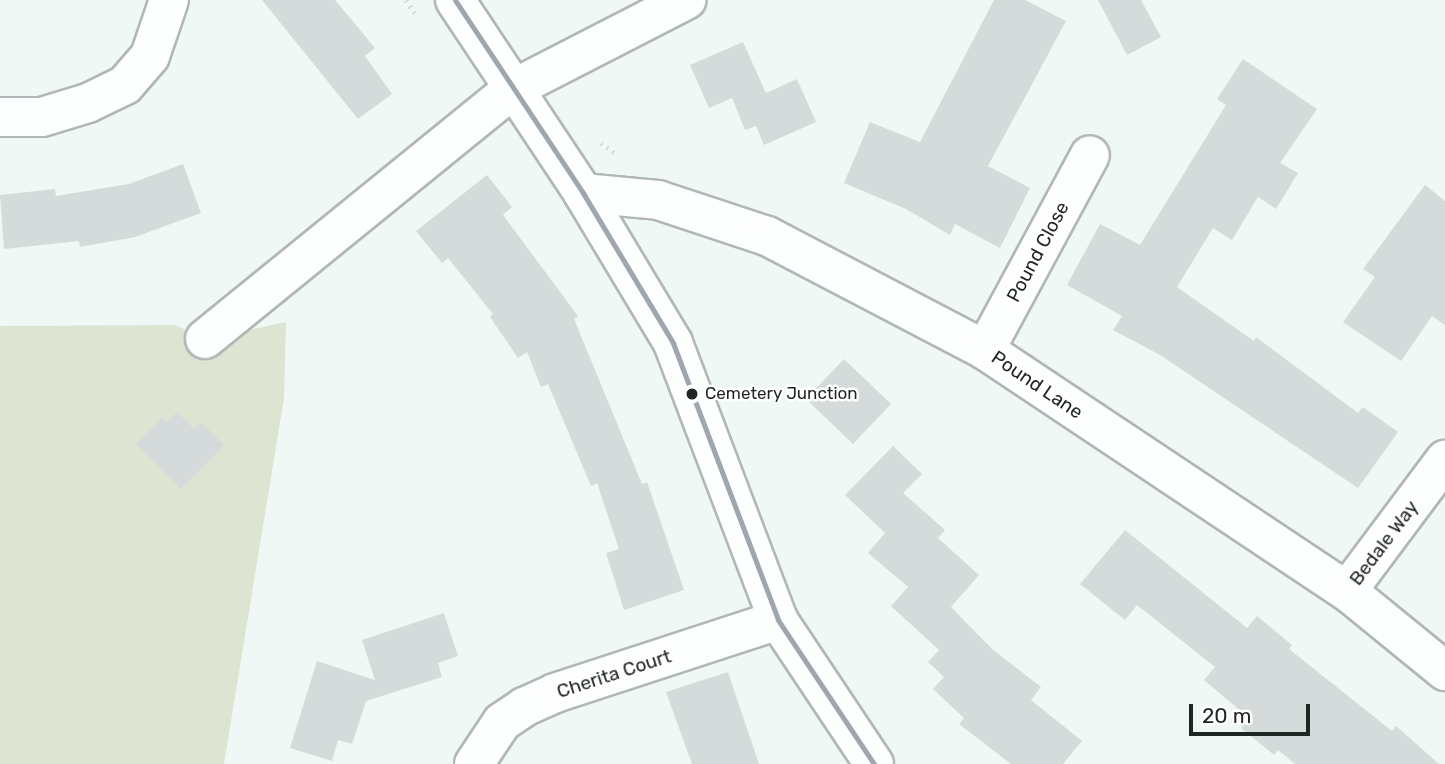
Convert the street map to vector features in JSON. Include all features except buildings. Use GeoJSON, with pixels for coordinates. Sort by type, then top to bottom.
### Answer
{"type":"FeatureCollection","features":[{"type":"Feature","properties":{"kind":"street"},"geometry":{"type":"LineString","coordinates":[[0,117],[41,117],[88,103],[125,85],[150,56],[169,0]]}},
{"type":"Feature","properties":{"kind":"street"},"geometry":{"type":"LineString","coordinates":[[456,0],[583,193],[673,343],[778,620],[874,764]]}},
{"type":"Feature","properties":{"kind":"street"},"geometry":{"type":"LineString","coordinates":[[205,339],[513,89],[686,0]]}},
{"type":"Feature","properties":{"kind":"street","name":"Pound Close"},"geometry":{"type":"LineString","coordinates":[[985,350],[1090,155]]}},
{"type":"Feature","properties":{"kind":"street","name":"Pound Lane"},"geometry":{"type":"LineString","coordinates":[[583,193],[658,200],[767,236],[985,350],[1347,592],[1445,671]]}},
{"type":"Feature","properties":{"kind":"street","name":"Bedale Way"},"geometry":{"type":"LineString","coordinates":[[1347,592],[1445,460]]}},
{"type":"Feature","properties":{"kind":"street","name":"Cherita Court"},"geometry":{"type":"LineString","coordinates":[[474,764],[502,722],[534,702],[778,620]]}},
{"type":"Feature","properties":{"kind":"green space"},"geometry":{"type":"Polygon","coordinates":[[[286,322],[284,398],[224,764],[0,764],[0,326],[175,325],[205,339],[286,322]]]}},
{"type":"Feature","properties":{"kind":"transit line"},"geometry":{"type":"LineString","coordinates":[[455,0],[583,193],[673,343],[778,620],[874,764]]}},
{"type":"Feature","properties":{"kind":"place","name":"Cemetery Junction"},"geometry":{"type":"Point","coordinates":[692,394]}}]}
